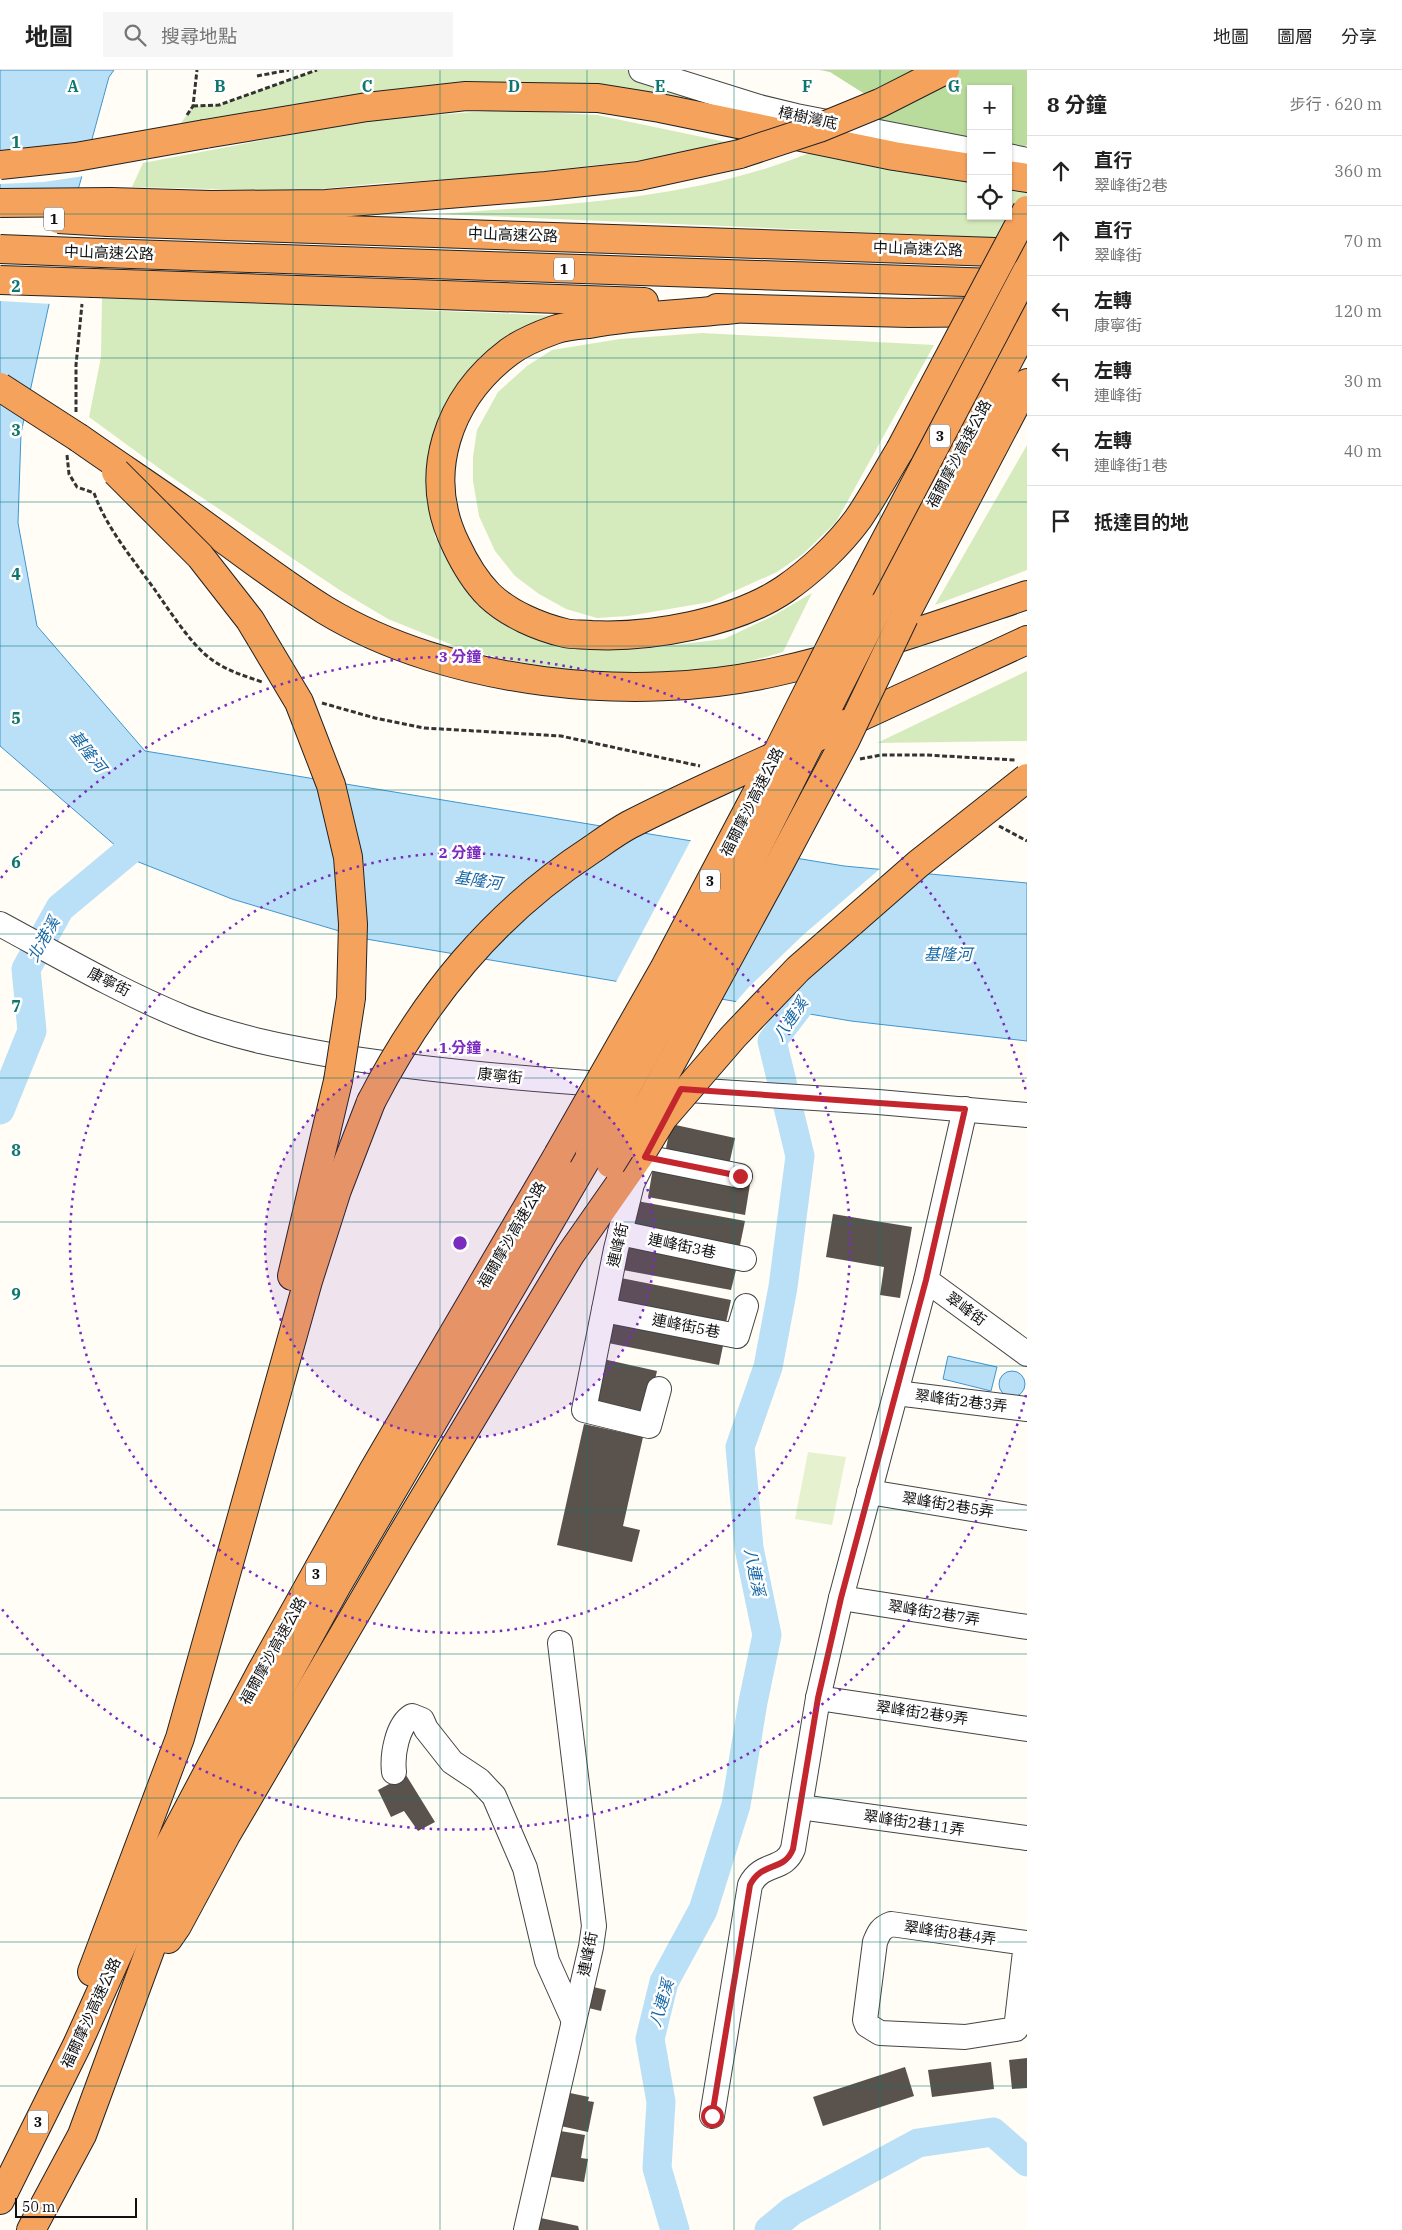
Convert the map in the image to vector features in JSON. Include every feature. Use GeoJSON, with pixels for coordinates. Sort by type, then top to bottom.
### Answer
{"type":"FeatureCollection","features":[{"type":"Feature","properties":{"kind":"highway"},"geometry":{"type":"LineString","coordinates":[[0,203],[110,212],[210,205],[326,204],[546,186],[630,177],[740,154],[819,128],[880,103],[945,70]]}},
{"type":"Feature","properties":{"kind":"highway"},"geometry":{"type":"LineString","coordinates":[[0,164],[76,157],[195,126],[466,96],[589,98],[660,108],[894,156],[967,167]]}},
{"type":"Feature","properties":{"kind":"highway"},"geometry":{"type":"LineString","coordinates":[[1012,176],[1027,178]]}},
{"type":"Feature","properties":{"kind":"highway"},"geometry":{"type":"LineString","coordinates":[[1027,210],[900,450],[857,520],[827,554],[784,589],[739,612],[687,626],[623,636],[566,633],[523,618],[489,595],[465,565],[448,529],[440,496],[441,465],[448,433],[466,396],[482,376],[510,351],[556,329],[630,317],[735,310],[909,313],[1027,312]]}},
{"type":"Feature","properties":{"kind":"highway","name":"中山高速公路"},"geometry":{"type":"LineString","coordinates":[[0,215],[110,212],[1027,253]]}},
{"type":"Feature","properties":{"kind":"highway","name":"中山高速公路"},"geometry":{"type":"LineString","coordinates":[[0,249],[1027,284]]}},
{"type":"Feature","properties":{"kind":"highway","name":"福爾摩沙高速公路"},"geometry":{"type":"LineString","coordinates":[[0,2200],[77,2045],[91,2001],[155,1872],[261,1672],[373,1471],[558,1155],[664,969],[1027,271]]}},
{"type":"Feature","properties":{"kind":"highway"},"geometry":{"type":"LineString","coordinates":[[0,280],[672,303],[735,310]]}},
{"type":"Feature","properties":{"kind":"highway","name":"福爾摩沙高速公路"},"geometry":{"type":"LineString","coordinates":[[31,2230],[82,2135],[136,1983],[164,1912],[250,1743],[341,1578],[600,1158],[878,608],[1027,325]]}},
{"type":"Feature","properties":{"kind":"highway"},"geometry":{"type":"LineString","coordinates":[[570,1255],[586,1210],[600,1158],[651,1100],[845,741],[904,617],[1027,383]]}},
{"type":"Feature","properties":{"kind":"highway"},"geometry":{"type":"LineString","coordinates":[[0,387],[183,509],[241,553],[326,610],[378,636],[443,660],[509,676],[609,688],[677,687],[774,672],[897,638],[1027,595]]}},
{"type":"Feature","properties":{"kind":"highway"},"geometry":{"type":"LineString","coordinates":[[79,438],[200,556],[250,620],[299,702],[331,785],[348,857],[353,924],[351,998],[338,1081],[288,1295],[269,1418]]}},
{"type":"Feature","properties":{"kind":"highway"},"geometry":{"type":"LineString","coordinates":[[91,2001],[95,1961],[180,1738],[224,1587],[269,1418],[334,1199],[370,1102],[391,1062],[454,970],[509,914],[564,867],[628,826],[1027,640]]}},
{"type":"Feature","properties":{"kind":"highway"},"geometry":{"type":"LineString","coordinates":[[136,1983],[177,1926],[226,1835],[390,1555],[570,1255],[645,1153],[669,1111],[733,1037],[798,969],[918,864],[1027,778]]}},
{"type":"Feature","properties":{"kind":"street","name":"樟樹灣底"},"geometry":{"type":"LineString","coordinates":[[646,71],[731,99],[796,116],[967,149]]}},
{"type":"Feature","properties":{"kind":"street"},"geometry":{"type":"LineString","coordinates":[[1012,157],[1027,160]]}},
{"type":"Feature","properties":{"kind":"street","name":"康寧街"},"geometry":{"type":"LineString","coordinates":[[0,924],[115,987],[186,1018],[230,1034],[312,1052],[410,1067],[550,1080],[878,1102],[1027,1115]]}},
{"type":"Feature","properties":{"kind":"street","name":"連峰街"},"geometry":{"type":"LineString","coordinates":[[658,1388],[649,1426],[584,1410],[620,1233],[632,1184],[645,1153],[692,1090]]}},
{"type":"Feature","properties":{"kind":"street"},"geometry":{"type":"LineString","coordinates":[[712,2116],[750,1885],[761,1870],[784,1862],[790,1856],[818,1698],[841,1598],[926,1280],[965,1109]]}},
{"type":"Feature","properties":{"kind":"street"},"geometry":{"type":"LineString","coordinates":[[645,1153],[740,1176]]}},
{"type":"Feature","properties":{"kind":"street","name":"連峰街3巷"},"geometry":{"type":"LineString","coordinates":[[620,1233],[744,1259]]}},
{"type":"Feature","properties":{"kind":"street","name":"翠峰街"},"geometry":{"type":"LineString","coordinates":[[926,1280],[1027,1354]]}},
{"type":"Feature","properties":{"kind":"street","name":"連峰街5巷"},"geometry":{"type":"LineString","coordinates":[[604,1310],[737,1336],[746,1306]]}},
{"type":"Feature","properties":{"kind":"street","name":"翠峰街2巷3弄"},"geometry":{"type":"LineString","coordinates":[[896,1392],[1027,1409]]}},
{"type":"Feature","properties":{"kind":"street","name":"翠峰街2巷5弄"},"geometry":{"type":"LineString","coordinates":[[869,1492],[1027,1518]]}},
{"type":"Feature","properties":{"kind":"street","name":"翠峰街2巷7弄"},"geometry":{"type":"LineString","coordinates":[[841,1598],[1027,1627]]}},
{"type":"Feature","properties":{"kind":"street","name":"連峰街"},"geometry":{"type":"LineString","coordinates":[[526,2230],[594,1926],[560,1644]]}},
{"type":"Feature","properties":{"kind":"street","name":"翠峰街2巷9弄"},"geometry":{"type":"LineString","coordinates":[[818,1698],[1027,1729]]}},
{"type":"Feature","properties":{"kind":"street"},"geometry":{"type":"LineString","coordinates":[[394,1772],[393,1760],[399,1738],[405,1720],[412,1716],[422,1720],[452,1762],[479,1780],[494,1796],[526,1868],[547,1961],[573,2019]]}},
{"type":"Feature","properties":{"kind":"street","name":"翠峰街2巷11弄"},"geometry":{"type":"LineString","coordinates":[[800,1807],[1027,1838]]}},
{"type":"Feature","properties":{"kind":"street","name":"翠峰街8巷4弄"},"geometry":{"type":"LineString","coordinates":[[891,1924],[1026,1943],[1016,2029],[965,2037],[880,2033],[867,2025],[865,2020],[874,1942],[884,1926],[891,1924]]}},
{"type":"Feature","properties":{"kind":"path"},"geometry":{"type":"LineString","coordinates":[[195,126],[193,106],[197,70]]}},
{"type":"Feature","properties":{"kind":"path"},"geometry":{"type":"LineString","coordinates":[[257,76],[289,70]]}},
{"type":"Feature","properties":{"kind":"path"},"geometry":{"type":"LineString","coordinates":[[193,106],[219,105],[260,92],[317,70]]}},
{"type":"Feature","properties":{"kind":"green space"},"geometry":{"type":"Polygon","coordinates":[[[317,70],[641,70],[759,107],[547,96],[205,134],[181,123],[193,106],[219,105],[317,70]]]}},
{"type":"Feature","properties":{"kind":"green space"},"geometry":{"type":"Polygon","coordinates":[[[820,70],[1027,70],[1027,145],[1012,154],[1012,85],[967,85],[967,149],[838,125],[879,103],[830,72],[820,70]]]}},
{"type":"Feature","properties":{"kind":"green space"},"geometry":{"type":"Polygon","coordinates":[[[501,110],[597,115],[726,142],[661,158],[481,178],[382,183],[300,191],[132,187],[143,163],[368,120],[501,110]]]}},
{"type":"Feature","properties":{"kind":"green space"},"geometry":{"type":"Polygon","coordinates":[[[819,149],[967,179],[967,220],[1012,220],[1012,186],[1027,188],[1027,239],[440,214],[632,197],[727,179],[774,166],[819,149]]]}},
{"type":"Feature","properties":{"kind":"green space"},"geometry":{"type":"Polygon","coordinates":[[[102,297],[563,316],[518,330],[493,348],[466,373],[443,411],[431,496],[435,537],[451,565],[529,631],[587,650],[643,649],[724,639],[771,617],[812,593],[783,652],[733,666],[688,673],[630,675],[548,669],[465,650],[388,619],[341,591],[167,474],[89,417],[101,357],[102,297]]]}},
{"type":"Feature","properties":{"kind":"green space"},"geometry":{"type":"Polygon","coordinates":[[[702,333],[934,345],[836,522],[803,554],[777,572],[710,602],[628,616],[597,618],[566,609],[539,594],[515,576],[495,551],[479,516],[473,481],[473,457],[477,430],[498,392],[527,366],[552,350],[620,339],[702,333]]]}},
{"type":"Feature","properties":{"kind":"green space"},"geometry":{"type":"Polygon","coordinates":[[[1027,445],[1027,570],[935,605],[1027,445]]]}},
{"type":"Feature","properties":{"kind":"green space"},"geometry":{"type":"Polygon","coordinates":[[[1027,671],[1027,741],[877,743],[1027,671]]]}},
{"type":"Feature","properties":{"kind":"green space"},"geometry":{"type":"Polygon","coordinates":[[[808,1452],[846,1457],[832,1525],[795,1519],[808,1452]]]}},
{"type":"Feature","properties":{"kind":"water","name":"基隆河"},"geometry":{"type":"Polygon","coordinates":[[[0,70],[114,70],[109,77],[58,263],[21,433],[18,523],[37,626],[145,751],[844,866],[1027,883],[1027,1041],[851,1021],[366,939],[232,899],[131,859],[0,746],[0,70]]]}},
{"type":"Feature","properties":{"kind":"water"},"geometry":{"type":"Polygon","coordinates":[[[948,1356],[997,1367],[991,1391],[943,1379],[948,1356]]]}},
{"type":"Feature","properties":{"kind":"water"},"geometry":{"type":"Polygon","coordinates":[[[1012,1371],[1021,1375],[1025,1384],[1021,1393],[1012,1397],[1003,1393],[999,1384],[1003,1375],[1012,1371]]]}},
{"type":"Feature","properties":{"kind":"pier"},"geometry":{"type":"Polygon","coordinates":[[[91,152],[84,176],[44,182],[0,184],[0,161],[91,152]]]}},
{"type":"Feature","properties":{"kind":"pier"},"geometry":{"type":"Polygon","coordinates":[[[0,204],[76,207],[52,304],[0,301],[0,204]]]}},
{"type":"Feature","properties":{"kind":"pier"},"geometry":{"type":"Polygon","coordinates":[[[692,838],[780,853],[699,998],[615,984],[692,838]]]}},
{"type":"Feature","properties":{"kind":"pier"},"geometry":{"type":"Polygon","coordinates":[[[882,867],[927,871],[776,1011],[734,1004],[802,936],[882,867]]]}},
{"type":"Feature","properties":{"kind":"building"},"geometry":{"type":"Polygon","coordinates":[[[671,1124],[735,1138],[729,1165],[665,1153],[671,1124]]]}},
{"type":"Feature","properties":{"kind":"building"},"geometry":{"type":"Polygon","coordinates":[[[653,1168],[750,1184],[745,1215],[648,1197],[653,1168]]]}},
{"type":"Feature","properties":{"kind":"building"},"geometry":{"type":"Polygon","coordinates":[[[637,1201],[745,1221],[739,1250],[632,1229],[637,1201]]]}},
{"type":"Feature","properties":{"kind":"building"},"geometry":{"type":"Polygon","coordinates":[[[833,1214],[912,1227],[900,1298],[880,1295],[884,1267],[826,1257],[833,1214]]]}},
{"type":"Feature","properties":{"kind":"building"},"geometry":{"type":"Polygon","coordinates":[[[628,1242],[737,1266],[731,1290],[623,1270],[628,1242]]]}},
{"type":"Feature","properties":{"kind":"building"},"geometry":{"type":"Polygon","coordinates":[[[621,1278],[731,1300],[725,1327],[615,1303],[621,1278]]]}},
{"type":"Feature","properties":{"kind":"building"},"geometry":{"type":"Polygon","coordinates":[[[614,1317],[724,1341],[719,1365],[608,1343],[614,1317]]]}},
{"type":"Feature","properties":{"kind":"building"},"geometry":{"type":"Polygon","coordinates":[[[603,1359],[657,1371],[646,1419],[592,1407],[603,1359]]]}},
{"type":"Feature","properties":{"kind":"building"},"geometry":{"type":"Polygon","coordinates":[[[584,1424],[643,1437],[623,1526],[640,1530],[632,1562],[557,1545],[584,1424]]]}},
{"type":"Feature","properties":{"kind":"building"},"geometry":{"type":"Polygon","coordinates":[[[406,1775],[435,1822],[418,1831],[404,1811],[391,1817],[378,1790],[406,1775]]]}},
{"type":"Feature","properties":{"kind":"building"},"geometry":{"type":"Polygon","coordinates":[[[585,1985],[606,1990],[601,2011],[580,2006],[585,1985]]]}},
{"type":"Feature","properties":{"kind":"building"},"geometry":{"type":"Polygon","coordinates":[[[1027,2058],[1027,2088],[1012,2089],[1009,2060],[1027,2058]]]}},
{"type":"Feature","properties":{"kind":"building"},"geometry":{"type":"Polygon","coordinates":[[[991,2062],[994,2089],[932,2097],[928,2070],[991,2062]]]}},
{"type":"Feature","properties":{"kind":"building"},"geometry":{"type":"Polygon","coordinates":[[[905,2067],[914,2096],[823,2126],[813,2097],[905,2067]]]}},
{"type":"Feature","properties":{"kind":"building"},"geometry":{"type":"Polygon","coordinates":[[[570,2093],[589,2097],[588,2101],[594,2102],[588,2132],[556,2125],[561,2097],[569,2098],[570,2093]]]}},
{"type":"Feature","properties":{"kind":"building"},"geometry":{"type":"Polygon","coordinates":[[[554,2130],[585,2135],[581,2158],[588,2159],[584,2182],[546,2176],[554,2130]]]}},
{"type":"Feature","properties":{"kind":"building"},"geometry":{"type":"Polygon","coordinates":[[[536,2217],[578,2226],[579,2230],[533,2230],[536,2217]]]}},
{"type":"Feature","properties":{"kind":"waterway","name":"北港溪"},"geometry":{"type":"LineString","coordinates":[[0,1110],[32,1031],[26,969],[60,908],[150,833]]}},
{"type":"Feature","properties":{"kind":"waterway","name":"八連溪"},"geometry":{"type":"LineString","coordinates":[[675,2230],[657,2168],[661,2102],[650,2039],[664,1982],[703,1910],[736,1805],[753,1702],[767,1635],[749,1548],[740,1447],[768,1367],[783,1287],[800,1156],[772,1041],[818,981]]}},
{"type":"Feature","properties":{"kind":"waterway","name":"八連溪"},"geometry":{"type":"LineString","coordinates":[[769,2230],[792,2211],[918,2143],[993,2132],[1027,2162]]}},
{"type":"Feature","properties":{"kind":"route"},"geometry":{"type":"LineString","coordinates":[[712,2116],[750,1885],[761,1870],[784,1862],[790,1856],[793,1849],[818,1698],[841,1598],[926,1280],[965,1109],[681,1089],[645,1157],[740,1176]]}}]}
